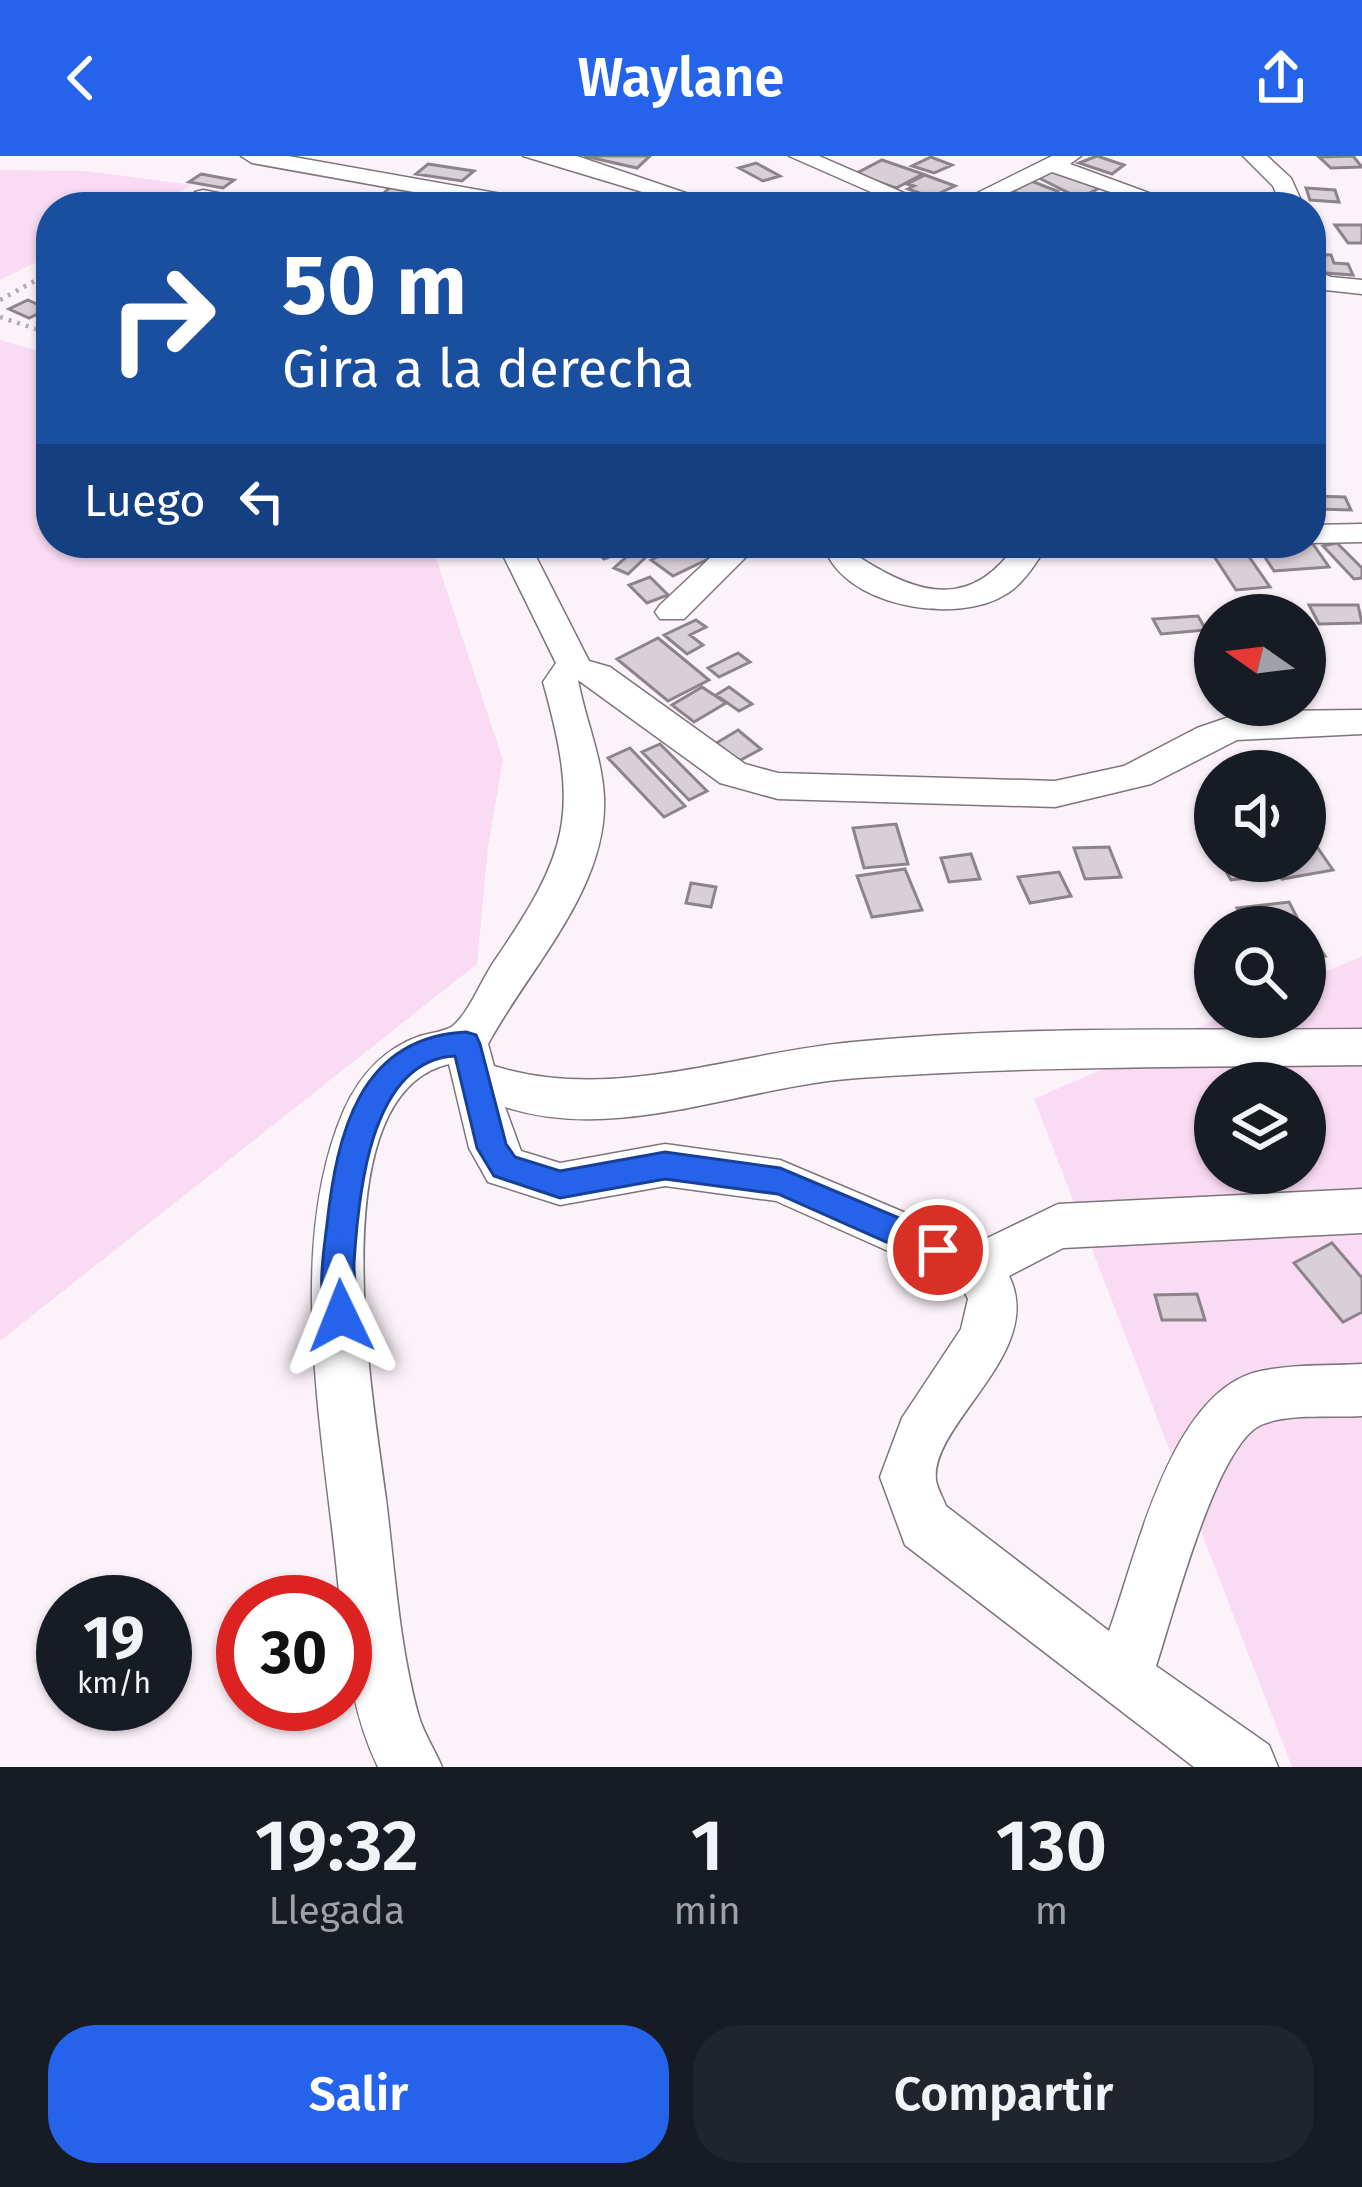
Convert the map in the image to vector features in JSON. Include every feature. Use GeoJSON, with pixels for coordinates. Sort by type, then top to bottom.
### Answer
{"type":"FeatureCollection","features":[{"type":"Feature","properties":{"kind":"street"},"geometry":{"type":"LineString","coordinates":[[252,156],[452,192]]}},
{"type":"Feature","properties":{"kind":"street"},"geometry":{"type":"LineString","coordinates":[[534,156],[672,192]]}},
{"type":"Feature","properties":{"kind":"street"},"geometry":{"type":"LineString","coordinates":[[800,156],[888,192]]}},
{"type":"Feature","properties":{"kind":"street"},"geometry":{"type":"LineString","coordinates":[[1254,156],[1287,192]]}},
{"type":"Feature","properties":{"kind":"street"},"geometry":{"type":"LineString","coordinates":[[992,192],[1063,159],[1141,192]]}},
{"type":"Feature","properties":{"kind":"street"},"geometry":{"type":"LineString","coordinates":[[650,192],[658,187]]}},
{"type":"Feature","properties":{"kind":"street"},"geometry":{"type":"LineString","coordinates":[[1326,284],[1362,286]]}},
{"type":"Feature","properties":{"kind":"street"},"geometry":{"type":"LineString","coordinates":[[1326,534],[1362,533]]}},
{"type":"Feature","properties":{"kind":"street"},"geometry":{"type":"LineString","coordinates":[[521,558],[576,668]]}},
{"type":"Feature","properties":{"kind":"street"},"geometry":{"type":"LineString","coordinates":[[672,612],[728,558]]}},
{"type":"Feature","properties":{"kind":"street"},"geometry":{"type":"LineString","coordinates":[[843,558],[867,580],[953,603],[987,596],[1025,558]]}},
{"type":"Feature","properties":{"kind":"street"},"geometry":{"type":"LineString","coordinates":[[1247,1767],[1122,1678],[926,1525],[908,1477],[921,1436],[985,1340],[994,1298],[978,1267],[780,1181],[665,1165],[560,1184],[522,1174],[505,1167],[492,1148],[469,1061],[484,1008],[566,881],[585,817],[574,719],[560,682],[576,668],[598,675],[733,774],[778,786],[1055,794],[1091,790],[1125,778],[1204,739],[1240,727],[1362,722]]}},
{"type":"Feature","properties":{"kind":"street"},"geometry":{"type":"LineString","coordinates":[[411,1767],[389,1722],[369,1593],[338,1268],[347,1180],[366,1112],[390,1076],[417,1052],[469,1061],[533,1097],[621,1099],[851,1060],[1040,1050],[1362,1048]]}},
{"type":"Feature","properties":{"kind":"street"},"geometry":{"type":"LineString","coordinates":[[978,1267],[1058,1226],[1362,1211]]}},
{"type":"Feature","properties":{"kind":"street"},"geometry":{"type":"LineString","coordinates":[[1122,1678],[1203,1447],[1228,1414],[1259,1397],[1362,1390]]}},
{"type":"Feature","properties":{"kind":"path"},"geometry":{"type":"LineString","coordinates":[[0,300],[36,280]]}},
{"type":"Feature","properties":{"kind":"path"},"geometry":{"type":"LineString","coordinates":[[0,317],[36,329]]}},
{"type":"Feature","properties":{"kind":"shaded area"},"geometry":{"type":"Polygon","coordinates":[[[0,170],[86,171],[193,185],[179,192],[36,192],[36,262],[0,280],[0,170]]]}},
{"type":"Feature","properties":{"kind":"shaded area"},"geometry":{"type":"Polygon","coordinates":[[[0,340],[36,350],[36,558],[436,558],[503,760],[488,847],[477,964],[0,1341],[0,340]]]}},
{"type":"Feature","properties":{"kind":"shaded area"},"geometry":{"type":"Polygon","coordinates":[[[1362,956],[1362,1767],[1292,1767],[1034,1099],[1194,1029],[1194,1038],[1326,1038],[1326,972],[1362,956]]]}},
{"type":"Feature","properties":{"kind":"building"},"geometry":{"type":"Polygon","coordinates":[[[584,156],[650,156],[637,168],[584,156]]]}},
{"type":"Feature","properties":{"kind":"building"},"geometry":{"type":"Polygon","coordinates":[[[1097,156],[1124,165],[1112,174],[1079,163],[1097,156]]]}},
{"type":"Feature","properties":{"kind":"building"},"geometry":{"type":"Polygon","coordinates":[[[1353,156],[1362,167],[1331,168],[1319,157],[1353,156]]]}},
{"type":"Feature","properties":{"kind":"building"},"geometry":{"type":"Polygon","coordinates":[[[931,157],[952,165],[934,173],[912,166],[931,157]]]}},
{"type":"Feature","properties":{"kind":"building"},"geometry":{"type":"Polygon","coordinates":[[[882,160],[923,174],[896,188],[855,174],[882,160]]]}},
{"type":"Feature","properties":{"kind":"building"},"geometry":{"type":"Polygon","coordinates":[[[756,163],[780,176],[763,181],[739,168],[756,163]]]}},
{"type":"Feature","properties":{"kind":"building"},"geometry":{"type":"Polygon","coordinates":[[[428,164],[474,171],[462,181],[416,174],[428,164]]]}},
{"type":"Feature","properties":{"kind":"building"},"geometry":{"type":"Polygon","coordinates":[[[1055,168],[1104,186],[1092,192],[1067,192],[1035,176],[1055,168]]]}},
{"type":"Feature","properties":{"kind":"building"},"geometry":{"type":"Polygon","coordinates":[[[201,174],[234,180],[223,188],[189,182],[201,174]]]}},
{"type":"Feature","properties":{"kind":"building"},"geometry":{"type":"Polygon","coordinates":[[[925,175],[955,186],[942,192],[917,192],[907,184],[925,175]]]}},
{"type":"Feature","properties":{"kind":"building"},"geometry":{"type":"Polygon","coordinates":[[[1026,179],[1057,191],[1014,192],[1007,189],[1026,179]]]}},
{"type":"Feature","properties":{"kind":"building"},"geometry":{"type":"Polygon","coordinates":[[[394,184],[439,190],[437,192],[385,192],[394,184]]]}},
{"type":"Feature","properties":{"kind":"building"},"geometry":{"type":"Polygon","coordinates":[[[1306,188],[1335,190],[1339,202],[1326,201],[1326,192],[1307,192],[1306,188]]]}},
{"type":"Feature","properties":{"kind":"building"},"geometry":{"type":"Polygon","coordinates":[[[1335,225],[1362,225],[1362,243],[1348,243],[1335,225]]]}},
{"type":"Feature","properties":{"kind":"building"},"geometry":{"type":"Polygon","coordinates":[[[1326,255],[1334,263],[1348,264],[1353,275],[1326,273],[1326,255]]]}},
{"type":"Feature","properties":{"kind":"building"},"geometry":{"type":"Polygon","coordinates":[[[28,300],[36,304],[36,315],[29,318],[9,309],[28,300]]]}},
{"type":"Feature","properties":{"kind":"building"},"geometry":{"type":"Polygon","coordinates":[[[1326,496],[1345,497],[1351,510],[1326,509],[1326,496]]]}},
{"type":"Feature","properties":{"kind":"building"},"geometry":{"type":"Polygon","coordinates":[[[1337,543],[1362,568],[1362,578],[1354,579],[1326,545],[1337,543]]]}},
{"type":"Feature","properties":{"kind":"building"},"geometry":{"type":"Polygon","coordinates":[[[625,558],[645,558],[628,574],[614,568],[625,558]]]}},
{"type":"Feature","properties":{"kind":"building"},"geometry":{"type":"Polygon","coordinates":[[[655,558],[710,558],[673,576],[651,560],[655,558]]]}},
{"type":"Feature","properties":{"kind":"building"},"geometry":{"type":"Polygon","coordinates":[[[1215,558],[1250,558],[1270,587],[1236,590],[1215,558]]]}},
{"type":"Feature","properties":{"kind":"building"},"geometry":{"type":"Polygon","coordinates":[[[1266,558],[1323,558],[1329,567],[1274,571],[1266,558]]]}},
{"type":"Feature","properties":{"kind":"building"},"geometry":{"type":"Polygon","coordinates":[[[650,577],[668,595],[647,603],[629,585],[650,577]]]}},
{"type":"Feature","properties":{"kind":"building"},"geometry":{"type":"Polygon","coordinates":[[[1326,605],[1358,605],[1362,623],[1326,624],[1326,605]]]}},
{"type":"Feature","properties":{"kind":"building"},"geometry":{"type":"Polygon","coordinates":[[[1194,616],[1194,631],[1161,634],[1153,619],[1194,616]]]}},
{"type":"Feature","properties":{"kind":"building"},"geometry":{"type":"Polygon","coordinates":[[[696,620],[706,627],[690,635],[703,645],[687,654],[664,635],[696,620]]]}},
{"type":"Feature","properties":{"kind":"building"},"geometry":{"type":"Polygon","coordinates":[[[658,638],[709,680],[668,701],[617,659],[658,638]]]}},
{"type":"Feature","properties":{"kind":"building"},"geometry":{"type":"Polygon","coordinates":[[[738,653],[750,662],[719,677],[708,668],[738,653]]]}},
{"type":"Feature","properties":{"kind":"building"},"geometry":{"type":"Polygon","coordinates":[[[702,687],[726,703],[694,722],[672,705],[702,687]]]}},
{"type":"Feature","properties":{"kind":"building"},"geometry":{"type":"Polygon","coordinates":[[[729,687],[752,704],[739,711],[716,695],[729,687]]]}},
{"type":"Feature","properties":{"kind":"building"},"geometry":{"type":"Polygon","coordinates":[[[738,730],[761,749],[737,762],[715,744],[738,730]]]}},
{"type":"Feature","properties":{"kind":"building"},"geometry":{"type":"Polygon","coordinates":[[[660,744],[707,791],[689,800],[642,752],[660,744]]]}},
{"type":"Feature","properties":{"kind":"building"},"geometry":{"type":"Polygon","coordinates":[[[630,748],[685,806],[664,817],[608,758],[630,748]]]}},
{"type":"Feature","properties":{"kind":"building"},"geometry":{"type":"Polygon","coordinates":[[[896,824],[908,864],[864,868],[853,828],[896,824]]]}},
{"type":"Feature","properties":{"kind":"building"},"geometry":{"type":"Polygon","coordinates":[[[1109,847],[1121,877],[1085,879],[1074,848],[1109,847]]]}},
{"type":"Feature","properties":{"kind":"building"},"geometry":{"type":"Polygon","coordinates":[[[971,854],[980,879],[949,882],[941,858],[971,854]]]}},
{"type":"Feature","properties":{"kind":"building"},"geometry":{"type":"Polygon","coordinates":[[[905,869],[922,910],[872,917],[857,876],[905,869]]]}},
{"type":"Feature","properties":{"kind":"building"},"geometry":{"type":"Polygon","coordinates":[[[1059,872],[1071,896],[1030,903],[1018,877],[1059,872]]]}},
{"type":"Feature","properties":{"kind":"building"},"geometry":{"type":"Polygon","coordinates":[[[691,883],[716,887],[711,907],[686,903],[691,883]]]}},
{"type":"Feature","properties":{"kind":"building"},"geometry":{"type":"Polygon","coordinates":[[[1332,1243],[1362,1278],[1362,1312],[1343,1322],[1294,1263],[1332,1243]]]}},
{"type":"Feature","properties":{"kind":"building"},"geometry":{"type":"Polygon","coordinates":[[[1197,1294],[1205,1320],[1162,1320],[1155,1295],[1197,1294]]]}},
{"type":"Feature","properties":{"kind":"route"},"geometry":{"type":"LineString","coordinates":[[341,1316],[338,1268],[347,1180],[366,1112],[390,1076],[417,1052],[436,1045],[466,1044],[492,1148],[505,1167],[522,1174],[560,1184],[665,1165],[780,1181],[938,1250]]}}]}
